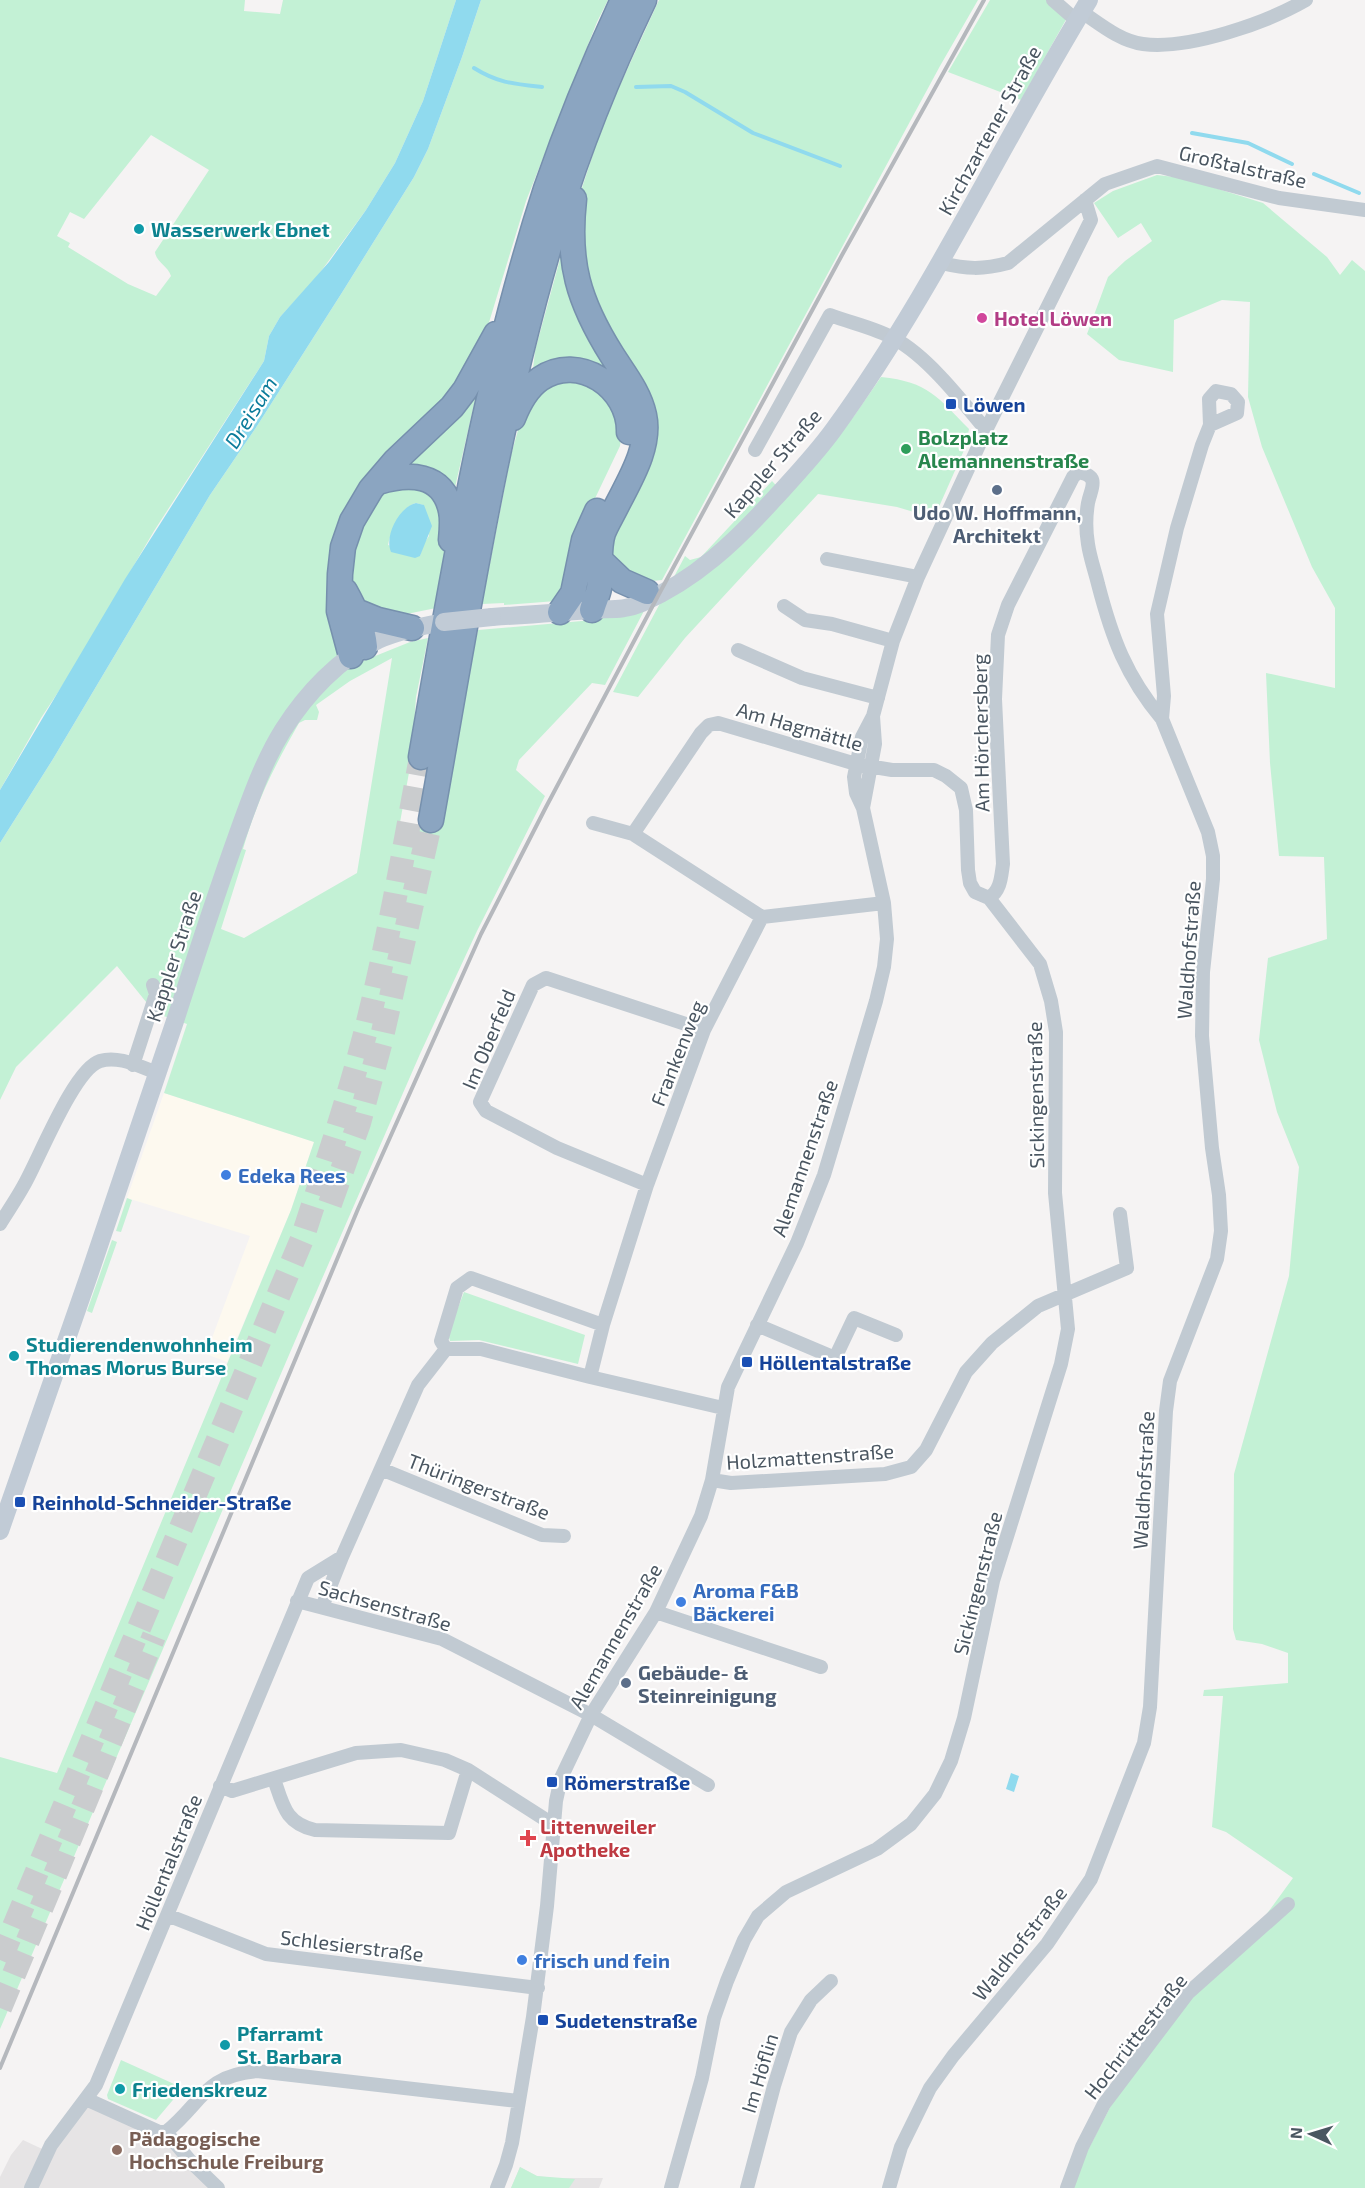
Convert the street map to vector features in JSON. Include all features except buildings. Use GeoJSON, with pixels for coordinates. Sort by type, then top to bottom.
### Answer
{"type":"FeatureCollection","features":[{"type":"Feature","properties":{"kind":"highway"},"geometry":{"type":"LineString","coordinates":[[421,757],[450,590],[480,444],[514,299],[546,190],[570,123],[623,0]]}},
{"type":"Feature","properties":{"kind":"highway"},"geometry":{"type":"LineString","coordinates":[[431,820],[479,545],[534,299],[557,218],[580,152],[601,97],[644,0]]}},
{"type":"Feature","properties":{"kind":"highway"},"geometry":{"type":"LineString","coordinates":[[560,612],[589,563],[641,452],[646,428],[637,395],[592,322],[582,298],[573,264],[571,229],[580,152]]}},
{"type":"Feature","properties":{"kind":"highway"},"geometry":{"type":"LineString","coordinates":[[358,651],[339,611],[341,560],[346,535],[358,509],[395,461],[452,407],[465,390],[514,299]]}},
{"type":"Feature","properties":{"kind":"highway"},"geometry":{"type":"LineString","coordinates":[[497,459],[517,407],[525,393],[540,379],[549,374],[575,370],[607,383],[616,392],[627,412],[629,422],[627,446],[618,471],[584,540],[589,563],[599,586],[592,610]]}},
{"type":"Feature","properties":{"kind":"highway"},"geometry":{"type":"LineString","coordinates":[[378,482],[409,475],[432,483],[444,494],[452,517],[450,590]]}},
{"type":"Feature","properties":{"kind":"highway"},"geometry":{"type":"LineString","coordinates":[[589,563],[622,581],[653,593]]}},
{"type":"Feature","properties":{"kind":"highway"},"geometry":{"type":"LineString","coordinates":[[340,582],[356,611],[364,633],[358,651]]}},
{"type":"Feature","properties":{"kind":"highway"},"geometry":{"type":"LineString","coordinates":[[356,611],[378,620],[412,628]]}},
{"type":"Feature","properties":{"kind":"street"},"geometry":{"type":"LineString","coordinates":[[1053,0],[1083,11],[1110,31],[1143,44],[1224,34],[1287,11],[1306,0]]}},
{"type":"Feature","properties":{"kind":"street","name":"Kirchzartener Straße"},"geometry":{"type":"LineString","coordinates":[[941,262],[1040,82],[1083,11]]}},
{"type":"Feature","properties":{"kind":"street","name":"Großtalstraße"},"geometry":{"type":"LineString","coordinates":[[1085,200],[1105,184],[1157,166],[1279,198],[1365,210]]}},
{"type":"Feature","properties":{"kind":"street"},"geometry":{"type":"LineString","coordinates":[[941,262],[964,269],[989,268],[1008,263],[1085,200]]}},
{"type":"Feature","properties":{"kind":"street","name":"Alemannenstraße"},"geometry":{"type":"LineString","coordinates":[[497,2188],[512,2143],[538,1988],[554,1825],[561,1778],[576,1742],[591,1715],[656,1612],[701,1516],[712,1480],[723,1408],[733,1374],[801,1233],[824,1175],[876,1001],[884,967],[887,939],[884,903],[863,808],[863,765],[875,744],[873,716],[893,641],[918,577],[986,430],[1091,220],[1085,200]]}},
{"type":"Feature","properties":{"kind":"street","name":"Kappler Straße"},"geometry":{"type":"LineString","coordinates":[[1,1524],[158,1073],[227,863],[262,770],[284,729],[298,710],[332,671],[358,651],[380,639],[412,628],[454,620],[592,610],[612,601],[653,593],[707,565],[768,505],[833,430],[941,262]]}},
{"type":"Feature","properties":{"kind":"street","name":"Kappler Straße"},"geometry":{"type":"LineString","coordinates":[[755,450],[830,315],[894,338]]}},
{"type":"Feature","properties":{"kind":"street"},"geometry":{"type":"LineString","coordinates":[[894,338],[912,351],[941,379],[986,430]]}},
{"type":"Feature","properties":{"kind":"street"},"geometry":{"type":"LineString","coordinates":[[1162,719],[1164,696],[1157,614],[1177,528],[1210,425]]}},
{"type":"Feature","properties":{"kind":"street","name":"Am Hörchersberg"},"geometry":{"type":"LineString","coordinates":[[863,765],[892,770],[933,770],[946,776],[961,788],[966,810],[970,883],[975,892],[989,898],[995,894],[1000,883],[1003,864],[995,699],[998,635],[1008,605],[1073,477],[1078,472],[1087,474],[1092,479],[1093,488],[1088,503],[1088,544],[1110,630],[1120,655],[1150,705],[1162,719]]}},
{"type":"Feature","properties":{"kind":"street"},"geometry":{"type":"LineString","coordinates":[[827,559],[918,577]]}},
{"type":"Feature","properties":{"kind":"street"},"geometry":{"type":"LineString","coordinates":[[784,606],[805,620],[832,624],[893,641]]}},
{"type":"Feature","properties":{"kind":"street"},"geometry":{"type":"LineString","coordinates":[[738,650],[802,678],[878,698]]}},
{"type":"Feature","properties":{"kind":"street","name":"Waldhofstraße"},"geometry":{"type":"LineString","coordinates":[[889,2188],[901,2147],[930,2088],[953,2056],[1047,1944],[1091,1879],[1144,1743],[1150,1707],[1166,1411],[1170,1381],[1217,1258],[1221,1231],[1202,1036],[1203,972],[1213,879],[1213,856],[1208,832],[1162,719]]}},
{"type":"Feature","properties":{"kind":"street","name":"Am Hagmättle"},"geometry":{"type":"LineString","coordinates":[[633,834],[709,725],[726,724],[863,765]]}},
{"type":"Feature","properties":{"kind":"street"},"geometry":{"type":"LineString","coordinates":[[593,823],[633,834],[762,917],[884,903]]}},
{"type":"Feature","properties":{"kind":"street","name":"Sickingenstraße"},"geometry":{"type":"LineString","coordinates":[[671,2188],[702,2078],[714,2018],[735,1960],[758,1916],[786,1892],[877,1849],[911,1824],[935,1794],[951,1761],[964,1718],[993,1581],[1062,1364],[1068,1329],[1055,1193],[1056,1032],[1052,1001],[1040,964],[989,898]]}},
{"type":"Feature","properties":{"kind":"street","name":"Frankenweg"},"geometry":{"type":"LineString","coordinates":[[590,1377],[603,1325],[647,1185],[704,1030],[762,917]]}},
{"type":"Feature","properties":{"kind":"street","name":"Im Oberfeld"},"geometry":{"type":"LineString","coordinates":[[647,1185],[557,1148],[486,1112],[480,1102],[533,985],[546,978],[704,1030]]}},
{"type":"Feature","properties":{"kind":"street"},"geometry":{"type":"LineString","coordinates":[[133,1065],[156,994],[153,985]]}},
{"type":"Feature","properties":{"kind":"street"},"geometry":{"type":"LineString","coordinates":[[0,1224],[23,1187],[81,1077],[91,1066],[100,1061],[117,1059],[158,1073]]}},
{"type":"Feature","properties":{"kind":"street","name":"Holzmattenstraße"},"geometry":{"type":"LineString","coordinates":[[712,1480],[731,1483],[885,1474],[911,1467],[926,1450],[966,1372],[992,1342],[1038,1306],[1127,1268],[1120,1214]]}},
{"type":"Feature","properties":{"kind":"street"},"geometry":{"type":"LineString","coordinates":[[322,1607],[418,1385],[443,1345],[457,1288],[471,1278],[603,1325]]}},
{"type":"Feature","properties":{"kind":"street"},"geometry":{"type":"LineString","coordinates":[[757,1325],[834,1358],[854,1318],[896,1335]]}},
{"type":"Feature","properties":{"kind":"street"},"geometry":{"type":"LineString","coordinates":[[443,1345],[481,1349],[723,1408]]}},
{"type":"Feature","properties":{"kind":"street","name":"Thüringerstraße"},"geometry":{"type":"LineString","coordinates":[[381,1468],[542,1535],[564,1536]]}},
{"type":"Feature","properties":{"kind":"street","name":"Höllentalstraße"},"geometry":{"type":"LineString","coordinates":[[31,2188],[51,2145],[96,2085],[308,1578],[342,1557]]}},
{"type":"Feature","properties":{"kind":"street","name":"Sachsenstraße"},"geometry":{"type":"LineString","coordinates":[[297,1601],[442,1639],[591,1715],[708,1785]]}},
{"type":"Feature","properties":{"kind":"street"},"geometry":{"type":"LineString","coordinates":[[656,1612],[821,1667]]}},
{"type":"Feature","properties":{"kind":"street"},"geometry":{"type":"LineString","coordinates":[[220,1786],[232,1791],[356,1754],[380,1750],[401,1750],[445,1760],[468,1770],[554,1825]]}},
{"type":"Feature","properties":{"kind":"street"},"geometry":{"type":"LineString","coordinates":[[274,1779],[290,1818],[302,1827],[315,1830],[449,1833],[468,1770]]}},
{"type":"Feature","properties":{"kind":"street","name":"Hochrüttestraße"},"geometry":{"type":"LineString","coordinates":[[1067,2188],[1082,2147],[1104,2104],[1188,1993],[1288,1904]]}},
{"type":"Feature","properties":{"kind":"street","name":"Schlesierstraße"},"geometry":{"type":"LineString","coordinates":[[167,1916],[266,1954],[538,1988]]}},
{"type":"Feature","properties":{"kind":"street","name":"Im Höflin"},"geometry":{"type":"LineString","coordinates":[[747,2188],[791,2032],[811,2000],[831,1981]]}},
{"type":"Feature","properties":{"kind":"street"},"geometry":{"type":"LineString","coordinates":[[86,2099],[159,2132],[166,2132],[216,2082],[228,2076],[257,2071],[518,2101]]}},
{"type":"Feature","properties":{"kind":"street"},"geometry":{"type":"LineString","coordinates":[[166,2132],[192,2163],[218,2188]]}},
{"type":"Feature","properties":{"kind":"shaded area"},"geometry":{"type":"Polygon","coordinates":[[[164,1093],[314,1142],[291,1210],[227,1362],[206,1354],[250,1236],[127,1198],[164,1093]]]}},
{"type":"Feature","properties":{"kind":"shaded area","name":"Pädagogische Hochschule Freiburg"},"geometry":{"type":"Polygon","coordinates":[[[89,2107],[179,2145],[222,2188],[0,2188],[0,2177],[11,2155],[23,2140],[53,2154],[79,2112],[89,2107]]]}},
{"type":"Feature","properties":{"kind":"shaded area"},"geometry":{"type":"Polygon","coordinates":[[[520,2167],[537,2176],[603,2178],[599,2188],[511,2188],[520,2167]]]}},
{"type":"Feature","properties":{"kind":"green space"},"geometry":{"type":"Polygon","coordinates":[[[0,0],[245,0],[244,11],[280,14],[283,0],[456,0],[423,101],[395,163],[366,210],[316,278],[280,317],[269,336],[264,361],[154,531],[0,790],[0,0]],[[151,135],[84,219],[70,212],[57,236],[70,243],[68,247],[128,284],[156,296],[171,276],[155,252],[209,170],[151,135]]]}},
{"type":"Feature","properties":{"kind":"green space"},"geometry":{"type":"Polygon","coordinates":[[[481,0],[608,0],[597,22],[526,201],[480,352],[456,391],[348,505],[348,667],[410,642],[428,638],[416,697],[412,756],[397,839],[416,842],[420,818],[473,653],[478,630],[582,621],[645,609],[605,685],[592,683],[519,760],[516,770],[545,796],[477,931],[420,1054],[0,2029],[0,1757],[57,1773],[291,1210],[314,1142],[164,1093],[187,1024],[155,1013],[117,966],[16,1067],[0,1100],[0,843],[53,759],[210,495],[257,426],[414,177],[428,149],[481,0]],[[392,658],[350,681],[316,705],[319,712],[317,720],[305,720],[299,723],[260,799],[243,849],[246,850],[221,929],[244,938],[357,873],[392,658]]]}},
{"type":"Feature","properties":{"kind":"green space"},"geometry":{"type":"Polygon","coordinates":[[[659,0],[978,0],[662,580],[641,582],[606,554],[646,453],[586,293],[580,194],[604,120],[659,0]]]}},
{"type":"Feature","properties":{"kind":"green space"},"geometry":{"type":"Polygon","coordinates":[[[990,0],[1048,0],[1068,16],[1021,100],[948,72],[990,0]]]}},
{"type":"Feature","properties":{"kind":"green space"},"geometry":{"type":"Polygon","coordinates":[[[1157,175],[1183,178],[1263,203],[1327,257],[1340,275],[1352,260],[1365,271],[1365,2188],[1071,2188],[1077,2171],[1117,2094],[1193,1991],[1263,1919],[1293,1878],[1226,1832],[1212,1827],[1223,1696],[1203,1696],[1204,1690],[1288,1683],[1288,1653],[1262,1644],[1236,1640],[1233,1629],[1234,1474],[1289,1276],[1299,1167],[1277,1112],[1259,1040],[1268,958],[1327,939],[1324,857],[1279,856],[1270,763],[1266,673],[1335,688],[1335,608],[1312,567],[1262,447],[1248,397],[1250,302],[1222,300],[1174,320],[1173,372],[1119,360],[1087,334],[1108,277],[1152,241],[1141,223],[1118,238],[1094,203],[1113,191],[1157,175]]]}},
{"type":"Feature","properties":{"kind":"green space"},"geometry":{"type":"Polygon","coordinates":[[[563,248],[566,249],[572,286],[581,312],[629,389],[640,419],[641,435],[636,458],[600,527],[594,559],[593,592],[589,591],[588,585],[590,546],[628,467],[634,446],[636,426],[632,406],[621,387],[602,371],[585,364],[572,363],[533,369],[535,351],[563,248]]]}},
{"type":"Feature","properties":{"kind":"green space"},"geometry":{"type":"Polygon","coordinates":[[[881,377],[897,379],[922,387],[940,400],[969,429],[965,448],[934,518],[897,507],[818,494],[685,638],[638,697],[613,692],[685,556],[690,560],[701,557],[772,481],[785,495],[854,416],[881,377]]]}},
{"type":"Feature","properties":{"kind":"green space"},"geometry":{"type":"Polygon","coordinates":[[[572,378],[603,390],[622,431],[620,446],[579,532],[572,576],[556,601],[504,605],[504,603],[482,604],[511,455],[522,416],[548,383],[572,378]]]}},
{"type":"Feature","properties":{"kind":"green space"},"geometry":{"type":"Polygon","coordinates":[[[478,387],[453,496],[400,464],[478,387]]]}},
{"type":"Feature","properties":{"kind":"green space"},"geometry":{"type":"Polygon","coordinates":[[[387,486],[432,489],[449,529],[436,608],[392,617],[372,612],[351,588],[353,538],[387,486]],[[416,503],[405,509],[394,527],[388,545],[420,556],[429,536],[423,505],[416,503]]]}},
{"type":"Feature","properties":{"kind":"green space"},"geometry":{"type":"Polygon","coordinates":[[[127,1198],[132,1200],[121,1232],[116,1231],[127,1198]]]}},
{"type":"Feature","properties":{"kind":"green space"},"geometry":{"type":"Polygon","coordinates":[[[112,1240],[117,1242],[92,1313],[87,1311],[112,1240]]]}},
{"type":"Feature","properties":{"kind":"green space"},"geometry":{"type":"Polygon","coordinates":[[[464,1292],[585,1335],[578,1364],[479,1340],[450,1341],[448,1334],[464,1292]]]}},
{"type":"Feature","properties":{"kind":"green space"},"geometry":{"type":"Polygon","coordinates":[[[121,2060],[183,2088],[156,2120],[108,2099],[107,2095],[121,2060]]]}},
{"type":"Feature","properties":{"kind":"green space"},"geometry":{"type":"Polygon","coordinates":[[[520,2167],[537,2176],[575,2179],[569,2188],[511,2188],[520,2167]]]}},
{"type":"Feature","properties":{"kind":"water","name":"Dreisam"},"geometry":{"type":"Polygon","coordinates":[[[456,0],[481,0],[428,149],[414,177],[257,426],[210,495],[53,759],[0,843],[0,790],[125,579],[264,361],[269,336],[280,317],[329,262],[366,210],[395,163],[423,101],[456,0]]]}},
{"type":"Feature","properties":{"kind":"water"},"geometry":{"type":"Polygon","coordinates":[[[416,503],[424,505],[432,526],[420,556],[415,558],[391,552],[389,545],[394,523],[404,510],[416,503]]]}},
{"type":"Feature","properties":{"kind":"water"},"geometry":{"type":"Polygon","coordinates":[[[1011,1773],[1019,1776],[1014,1792],[1006,1789],[1011,1773]]]}},
{"type":"Feature","properties":{"kind":"waterway"},"geometry":{"type":"LineString","coordinates":[[474,68],[506,82],[542,87]]}},
{"type":"Feature","properties":{"kind":"waterway"},"geometry":{"type":"LineString","coordinates":[[636,87],[671,86],[753,133],[840,166]]}},
{"type":"Feature","properties":{"kind":"waterway"},"geometry":{"type":"LineString","coordinates":[[1192,133],[1248,143],[1292,164]]}},
{"type":"Feature","properties":{"kind":"waterway"},"geometry":{"type":"LineString","coordinates":[[1314,174],[1359,193]]}},
{"type":"Feature","properties":{"kind":"tunnel"},"geometry":{"type":"LineString","coordinates":[[0,1960],[302,1239],[343,1112],[365,1034],[388,931],[421,757]]}},
{"type":"Feature","properties":{"kind":"tunnel"},"geometry":{"type":"LineString","coordinates":[[330,1204],[359,1123],[381,1041],[431,820]]}},
{"type":"Feature","properties":{"kind":"tunnel"},"geometry":{"type":"LineString","coordinates":[[0,2008],[154,1636]]}},
{"type":"Feature","properties":{"kind":"railway"},"geometry":{"type":"LineString","coordinates":[[0,2068],[358,1209],[481,934],[659,594],[842,255],[984,0]]}},
{"type":"Feature","properties":{"kind":"place","name":"Wasserwerk Ebnet"},"geometry":{"type":"Point","coordinates":[139,229]}},
{"type":"Feature","properties":{"kind":"place","name":"Hotel Löwen"},"geometry":{"type":"Point","coordinates":[982,318]}},
{"type":"Feature","properties":{"kind":"place","name":"Löwen"},"geometry":{"type":"Point","coordinates":[951,404]}},
{"type":"Feature","properties":{"kind":"place","name":"Bolzplatz Alemannenstraße"},"geometry":{"type":"Point","coordinates":[906,449]}},
{"type":"Feature","properties":{"kind":"place","name":"Udo W. Hoffmann, Architekt"},"geometry":{"type":"Point","coordinates":[997,490]}},
{"type":"Feature","properties":{"kind":"place","name":"Edeka Rees"},"geometry":{"type":"Point","coordinates":[226,1175]}},
{"type":"Feature","properties":{"kind":"place","name":"Studierendenwohnheim Thomas Morus Burse"},"geometry":{"type":"Point","coordinates":[14,1356]}},
{"type":"Feature","properties":{"kind":"place","name":"Höllentalstraße"},"geometry":{"type":"Point","coordinates":[747,1362]}},
{"type":"Feature","properties":{"kind":"place","name":"Reinhold-Schneider-Straße"},"geometry":{"type":"Point","coordinates":[20,1502]}},
{"type":"Feature","properties":{"kind":"place","name":"Aroma F&B Bäckerei"},"geometry":{"type":"Point","coordinates":[681,1602]}},
{"type":"Feature","properties":{"kind":"place","name":"Gebäude- & Steinreinigung"},"geometry":{"type":"Point","coordinates":[626,1683]}},
{"type":"Feature","properties":{"kind":"place","name":"Römerstraße"},"geometry":{"type":"Point","coordinates":[552,1782]}},
{"type":"Feature","properties":{"kind":"place","name":"Littenweiler Apotheke"},"geometry":{"type":"Point","coordinates":[528,1838]}},
{"type":"Feature","properties":{"kind":"place","name":"frisch und fein"},"geometry":{"type":"Point","coordinates":[522,1960]}},
{"type":"Feature","properties":{"kind":"place","name":"Sudetenstraße"},"geometry":{"type":"Point","coordinates":[543,2020]}},
{"type":"Feature","properties":{"kind":"place","name":"Pfarramt St. Barbara"},"geometry":{"type":"Point","coordinates":[225,2045]}},
{"type":"Feature","properties":{"kind":"place","name":"Friedenskreuz"},"geometry":{"type":"Point","coordinates":[120,2089]}},
{"type":"Feature","properties":{"kind":"place","name":"Pädagogische Hochschule Freiburg"},"geometry":{"type":"Point","coordinates":[117,2150]}}]}
